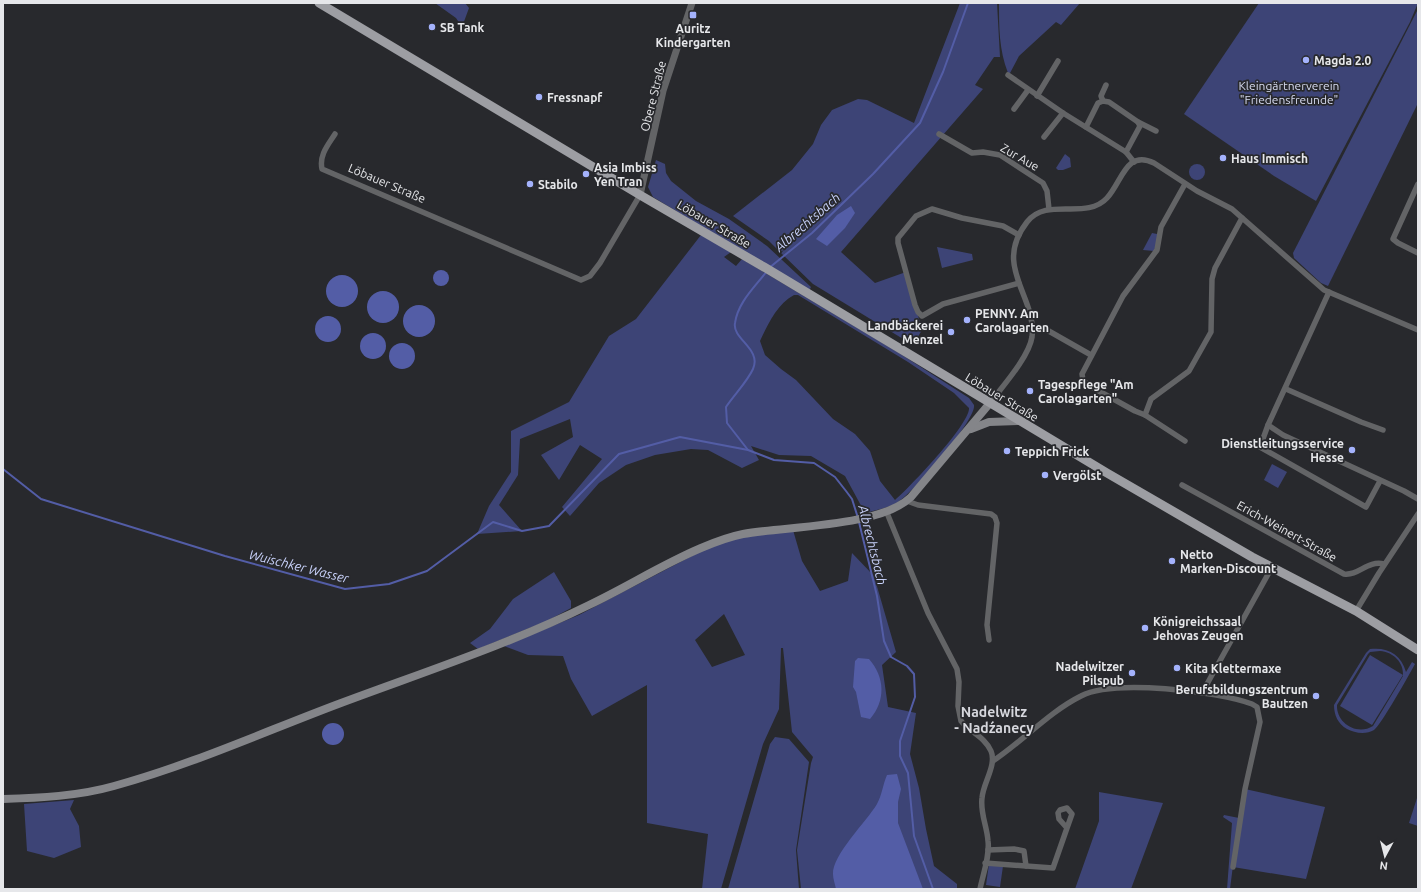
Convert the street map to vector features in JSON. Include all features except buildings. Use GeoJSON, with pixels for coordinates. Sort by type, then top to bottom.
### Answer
{"type":"FeatureCollection","features":[{"type":"Feature","properties":{"kind":"main road","name":"Löbauer Straße"},"geometry":{"type":"LineString","coordinates":[[319,3],[1221,540],[1356,611],[1418,650]]}},
{"type":"Feature","properties":{"kind":"main road"},"geometry":{"type":"LineString","coordinates":[[3,799],[70,794],[112,787],[173,767],[499,644],[589,606],[693,551],[719,540],[742,534],[865,518],[887,513],[907,501],[970,429],[990,403]]}},
{"type":"Feature","properties":{"kind":"main road"},"geometry":{"type":"LineString","coordinates":[[970,429],[990,422],[1019,421]]}},
{"type":"Feature","properties":{"kind":"street","name":"Obere Straße"},"geometry":{"type":"LineString","coordinates":[[640,195],[663,91],[692,3]]}},
{"type":"Feature","properties":{"kind":"street"},"geometry":{"type":"LineString","coordinates":[[1037,96],[1058,61]]}},
{"type":"Feature","properties":{"kind":"street"},"geometry":{"type":"LineString","coordinates":[[1008,75],[1063,113],[1126,152],[1134,162]]}},
{"type":"Feature","properties":{"kind":"street"},"geometry":{"type":"LineString","coordinates":[[1103,101],[1101,96],[1106,85]]}},
{"type":"Feature","properties":{"kind":"street"},"geometry":{"type":"LineString","coordinates":[[1014,109],[1028,90]]}},
{"type":"Feature","properties":{"kind":"street"},"geometry":{"type":"LineString","coordinates":[[1086,126],[1098,103],[1103,101],[1109,102],[1138,122],[1156,131]]}},
{"type":"Feature","properties":{"kind":"street"},"geometry":{"type":"LineString","coordinates":[[1044,137],[1063,113]]}},
{"type":"Feature","properties":{"kind":"street"},"geometry":{"type":"LineString","coordinates":[[1126,152],[1139,130],[1140,126],[1138,122]]}},
{"type":"Feature","properties":{"kind":"street","name":"Löbauer Straße"},"geometry":{"type":"LineString","coordinates":[[335,134],[320,161],[322,170],[581,280],[590,276],[600,263],[640,195]]}},
{"type":"Feature","properties":{"kind":"street","name":"Zur Aue"},"geometry":{"type":"LineString","coordinates":[[939,134],[972,153],[982,152],[1000,155],[1043,183],[1047,191],[1049,209]]}},
{"type":"Feature","properties":{"kind":"street"},"geometry":{"type":"LineString","coordinates":[[990,403],[1028,349],[1032,329],[1019,283],[1013,254],[1019,235],[1031,217],[1040,212],[1049,209],[1089,208],[1103,203],[1129,165],[1134,162],[1148,160],[1185,184],[1224,204],[1324,290],[1418,330]]}},
{"type":"Feature","properties":{"kind":"street"},"geometry":{"type":"LineString","coordinates":[[1185,184],[1161,227],[1157,250],[1123,296],[1082,374],[1085,383],[1145,415],[1185,441]]}},
{"type":"Feature","properties":{"kind":"street"},"geometry":{"type":"LineString","coordinates":[[1418,184],[1392,239],[1418,253]]}},
{"type":"Feature","properties":{"kind":"street"},"geometry":{"type":"LineString","coordinates":[[1019,235],[1002,226],[962,218],[932,209],[916,216],[898,238],[898,243],[918,312],[922,316],[943,304],[1019,283]]}},
{"type":"Feature","properties":{"kind":"street"},"geometry":{"type":"LineString","coordinates":[[1145,415],[1151,399],[1189,372],[1211,332],[1212,279],[1215,268],[1242,218]]}},
{"type":"Feature","properties":{"kind":"street"},"geometry":{"type":"LineString","coordinates":[[1329,292],[1286,389],[1268,425],[1260,447],[1366,507],[1380,481]]}},
{"type":"Feature","properties":{"kind":"street"},"geometry":{"type":"LineString","coordinates":[[1032,329],[1047,330],[1091,355]]}},
{"type":"Feature","properties":{"kind":"street"},"geometry":{"type":"LineString","coordinates":[[1286,389],[1383,430]]}},
{"type":"Feature","properties":{"kind":"street"},"geometry":{"type":"LineString","coordinates":[[1268,425],[1283,435],[1404,491],[1418,499]]}},
{"type":"Feature","properties":{"kind":"street","name":"Erich-Weinert-Straße"},"geometry":{"type":"LineString","coordinates":[[1182,485],[1344,574],[1349,575],[1372,563],[1384,564]]}},
{"type":"Feature","properties":{"kind":"street"},"geometry":{"type":"LineString","coordinates":[[907,501],[918,505],[991,514],[995,516],[997,523],[987,625],[989,640]]}},
{"type":"Feature","properties":{"kind":"street"},"geometry":{"type":"LineString","coordinates":[[887,513],[928,613],[957,669],[959,682],[958,706],[961,721],[988,745],[993,761]]}},
{"type":"Feature","properties":{"kind":"street"},"geometry":{"type":"LineString","coordinates":[[1356,611],[1384,564],[1418,514]]}},
{"type":"Feature","properties":{"kind":"street"},"geometry":{"type":"LineString","coordinates":[[1202,693],[1272,567]]}},
{"type":"Feature","properties":{"kind":"street"},"geometry":{"type":"LineString","coordinates":[[980,889],[988,850],[988,840],[982,816],[982,799],[985,781],[993,761],[1069,702],[1093,691],[1110,688],[1136,688],[1202,693],[1252,704],[1257,707],[1260,715],[1260,722],[1240,818],[1233,867]]}},
{"type":"Feature","properties":{"kind":"street"},"geometry":{"type":"LineString","coordinates":[[985,863],[1054,868],[1067,828]]}},
{"type":"Feature","properties":{"kind":"street"},"geometry":{"type":"LineString","coordinates":[[988,850],[1024,850],[1026,856],[1026,866]]}},
{"type":"Feature","properties":{"kind":"green space"},"geometry":{"type":"Polygon","coordinates":[[[435,3],[465,3],[469,8],[462,27],[456,18],[435,3]]]}},
{"type":"Feature","properties":{"kind":"green space"},"geometry":{"type":"Polygon","coordinates":[[[960,3],[997,3],[1000,57],[994,57],[975,85],[983,89],[841,252],[875,283],[906,272],[922,330],[913,345],[813,284],[781,253],[784,250],[780,252],[769,241],[733,216],[792,170],[813,144],[821,125],[832,110],[858,99],[867,100],[914,123],[960,3]]]}},
{"type":"Feature","properties":{"kind":"green space"},"geometry":{"type":"Polygon","coordinates":[[[999,3],[1080,3],[1061,25],[1056,22],[1019,56],[1010,73],[1008,73],[1001,47],[999,30],[999,3]]]}},
{"type":"Feature","properties":{"kind":"green space","name":"Kleingärtnerverein \"Friedensfreunde\""},"geometry":{"type":"Polygon","coordinates":[[[1259,3],[1418,3],[1410,22],[1316,201],[1274,176],[1184,114],[1259,3]]]}},
{"type":"Feature","properties":{"kind":"green space"},"geometry":{"type":"Polygon","coordinates":[[[1418,9],[1418,103],[1328,286],[1321,283],[1294,258],[1293,253],[1418,9]]]}},
{"type":"Feature","properties":{"kind":"green space"},"geometry":{"type":"Polygon","coordinates":[[[1065,154],[1070,158],[1071,167],[1058,170],[1056,168],[1065,154]]]}},
{"type":"Feature","properties":{"kind":"green space"},"geometry":{"type":"Polygon","coordinates":[[[656,160],[665,164],[666,173],[671,181],[696,201],[729,219],[767,246],[811,287],[809,291],[653,197],[648,187],[656,160]]]}},
{"type":"Feature","properties":{"kind":"green space"},"geometry":{"type":"Polygon","coordinates":[[[1197,164],[1204,169],[1205,172],[1200,179],[1197,180],[1190,175],[1189,172],[1194,165],[1197,164]]]}},
{"type":"Feature","properties":{"kind":"green space"},"geometry":{"type":"Polygon","coordinates":[[[1152,233],[1157,234],[1158,241],[1154,251],[1143,250],[1152,233]]]}},
{"type":"Feature","properties":{"kind":"green space"},"geometry":{"type":"Polygon","coordinates":[[[701,235],[731,252],[724,257],[736,266],[742,259],[899,353],[969,398],[974,405],[972,413],[955,440],[929,471],[905,496],[890,506],[865,513],[845,476],[811,456],[779,455],[751,446],[759,460],[742,468],[708,450],[691,449],[655,455],[626,465],[599,483],[570,516],[562,507],[602,459],[580,445],[559,480],[541,455],[573,437],[570,419],[520,439],[518,475],[499,505],[522,531],[477,534],[489,506],[511,472],[511,431],[569,402],[609,336],[636,319],[701,235]],[[794,295],[788,299],[778,309],[770,321],[760,341],[765,355],[796,380],[833,419],[855,434],[870,451],[880,481],[895,500],[938,456],[960,427],[967,416],[969,408],[954,393],[908,362],[798,295],[794,295]]]}},
{"type":"Feature","properties":{"kind":"green space"},"geometry":{"type":"Polygon","coordinates":[[[937,247],[972,254],[973,260],[942,268],[937,247]]]}},
{"type":"Feature","properties":{"kind":"green space"},"geometry":{"type":"Polygon","coordinates":[[[1272,464],[1287,472],[1278,488],[1264,480],[1272,464]]]}},
{"type":"Feature","properties":{"kind":"green space"},"geometry":{"type":"Polygon","coordinates":[[[793,530],[802,561],[820,591],[848,581],[852,553],[874,576],[896,652],[882,665],[888,707],[916,713],[910,754],[919,788],[934,866],[957,884],[957,889],[801,889],[797,850],[813,757],[792,732],[783,648],[781,648],[779,709],[763,744],[721,889],[702,889],[708,834],[647,823],[647,685],[592,716],[571,679],[563,656],[528,655],[504,646],[579,615],[711,546],[739,537],[793,530]],[[724,614],[695,640],[712,667],[745,655],[724,614]]]}},
{"type":"Feature","properties":{"kind":"green space"},"geometry":{"type":"Polygon","coordinates":[[[554,572],[571,601],[571,608],[547,621],[478,649],[470,643],[490,629],[513,599],[554,572]]]}},
{"type":"Feature","properties":{"kind":"green space"},"geometry":{"type":"Polygon","coordinates":[[[1370,649],[1383,649],[1393,653],[1401,661],[1406,672],[1412,662],[1415,664],[1378,726],[1371,732],[1360,733],[1341,725],[1336,716],[1334,705],[1366,653],[1370,649]],[[1370,652],[1368,654],[1337,705],[1340,717],[1349,726],[1367,729],[1373,726],[1403,676],[1400,662],[1389,653],[1370,652]]]}},
{"type":"Feature","properties":{"kind":"green space"},"geometry":{"type":"Polygon","coordinates":[[[1370,655],[1403,675],[1372,725],[1340,706],[1370,655]]]}},
{"type":"Feature","properties":{"kind":"green space"},"geometry":{"type":"Polygon","coordinates":[[[775,737],[789,739],[809,762],[796,850],[799,889],[728,889],[770,744],[775,737]]]}},
{"type":"Feature","properties":{"kind":"green space"},"geometry":{"type":"Polygon","coordinates":[[[1245,789],[1325,807],[1306,879],[1233,867],[1245,789]]]}},
{"type":"Feature","properties":{"kind":"green space"},"geometry":{"type":"Polygon","coordinates":[[[1099,792],[1163,803],[1131,889],[1075,889],[1099,821],[1099,792]]]}},
{"type":"Feature","properties":{"kind":"green space"},"geometry":{"type":"Polygon","coordinates":[[[1418,795],[1418,826],[1409,823],[1418,795]]]}},
{"type":"Feature","properties":{"kind":"green space"},"geometry":{"type":"Polygon","coordinates":[[[74,800],[70,809],[79,826],[81,847],[54,858],[27,851],[24,804],[74,800]]]}},
{"type":"Feature","properties":{"kind":"green space"},"geometry":{"type":"Polygon","coordinates":[[[1224,815],[1239,818],[1230,889],[1227,889],[1232,823],[1223,817],[1224,815]]]}},
{"type":"Feature","properties":{"kind":"green space"},"geometry":{"type":"Polygon","coordinates":[[[989,864],[1003,866],[1000,887],[986,885],[989,864]]]}},
{"type":"Feature","properties":{"kind":"shaded area"},"geometry":{"type":"Polygon","coordinates":[[[851,206],[855,213],[845,228],[827,246],[816,239],[837,215],[851,206]]]}},
{"type":"Feature","properties":{"kind":"shaded area"},"geometry":{"type":"Polygon","coordinates":[[[441,270],[448,275],[449,278],[444,285],[441,286],[434,281],[433,278],[438,271],[441,270]]]}},
{"type":"Feature","properties":{"kind":"shaded area"},"geometry":{"type":"Polygon","coordinates":[[[339,275],[345,275],[354,279],[358,291],[354,303],[345,307],[339,307],[330,303],[326,294],[326,288],[330,279],[339,275]]]}},
{"type":"Feature","properties":{"kind":"shaded area"},"geometry":{"type":"Polygon","coordinates":[[[386,291],[392,293],[397,298],[399,307],[397,316],[392,321],[380,323],[374,321],[369,316],[367,304],[369,298],[374,293],[386,291]]]}},
{"type":"Feature","properties":{"kind":"shaded area"},"geometry":{"type":"Polygon","coordinates":[[[416,305],[422,305],[431,309],[435,321],[431,333],[422,337],[416,337],[407,333],[403,324],[403,318],[407,309],[416,305]]]}},
{"type":"Feature","properties":{"kind":"shaded area"},"geometry":{"type":"Polygon","coordinates":[[[328,316],[337,320],[341,329],[337,338],[328,342],[319,338],[315,329],[319,320],[328,316]]]}},
{"type":"Feature","properties":{"kind":"shaded area"},"geometry":{"type":"Polygon","coordinates":[[[373,333],[382,337],[386,346],[382,355],[373,359],[364,355],[360,346],[364,337],[373,333]]]}},
{"type":"Feature","properties":{"kind":"shaded area"},"geometry":{"type":"Polygon","coordinates":[[[402,343],[411,347],[415,356],[411,365],[402,369],[393,365],[389,356],[393,347],[402,343]]]}},
{"type":"Feature","properties":{"kind":"shaded area"},"geometry":{"type":"Polygon","coordinates":[[[858,658],[869,659],[881,681],[882,689],[879,705],[870,719],[861,717],[856,692],[853,687],[855,661],[858,658]]]}},
{"type":"Feature","properties":{"kind":"shaded area"},"geometry":{"type":"Polygon","coordinates":[[[333,723],[337,724],[343,730],[343,738],[337,744],[333,745],[329,744],[323,738],[322,734],[323,730],[329,724],[333,723]]]}},
{"type":"Feature","properties":{"kind":"shaded area"},"geometry":{"type":"Polygon","coordinates":[[[897,774],[901,789],[898,802],[898,823],[923,889],[836,889],[833,874],[834,866],[838,857],[877,804],[887,775],[897,774]]]}},
{"type":"Feature","properties":{"kind":"waterway","name":"Albrechtsbach"},"geometry":{"type":"LineString","coordinates":[[769,268],[812,233],[873,174],[920,123],[943,72],[968,3]]}},
{"type":"Feature","properties":{"kind":"waterway","name":"Albrechtsbach"},"geometry":{"type":"LineString","coordinates":[[767,271],[743,302],[737,315],[735,329],[754,356],[755,362],[747,379],[726,407],[727,423],[748,450],[774,460],[814,463],[835,477],[852,499],[858,518]]}},
{"type":"Feature","properties":{"kind":"waterway","name":"Wuischker Wasser"},"geometry":{"type":"LineString","coordinates":[[3,469],[41,499],[225,556],[345,589],[389,584],[427,571],[493,522],[522,531],[549,526],[619,454],[680,437],[748,450]]}},
{"type":"Feature","properties":{"kind":"waterway","name":"Albrechtsbach"},"geometry":{"type":"LineString","coordinates":[[859,522],[877,596],[884,641],[891,657],[907,666],[914,674],[915,697],[900,741],[900,756],[908,773],[914,836],[933,889]]}},
{"type":"Feature","properties":{"kind":"place","name":"Auritz Kindergarten"},"geometry":{"type":"Point","coordinates":[693,15]}},
{"type":"Feature","properties":{"kind":"place","name":"SB Tank"},"geometry":{"type":"Point","coordinates":[432,27]}},
{"type":"Feature","properties":{"kind":"place","name":"Magda 2.0"},"geometry":{"type":"Point","coordinates":[1306,60]}},
{"type":"Feature","properties":{"kind":"place","name":"Fressnapf"},"geometry":{"type":"Point","coordinates":[539,97]}},
{"type":"Feature","properties":{"kind":"place","name":"Haus Immisch"},"geometry":{"type":"Point","coordinates":[1223,158]}},
{"type":"Feature","properties":{"kind":"place","name":"Asia Imbiss Yen Tran"},"geometry":{"type":"Point","coordinates":[586,174]}},
{"type":"Feature","properties":{"kind":"place","name":"Stabilo"},"geometry":{"type":"Point","coordinates":[530,184]}},
{"type":"Feature","properties":{"kind":"place","name":"PENNY. Am Carolagarten"},"geometry":{"type":"Point","coordinates":[967,320]}},
{"type":"Feature","properties":{"kind":"place","name":"Landbäckerei Menzel"},"geometry":{"type":"Point","coordinates":[951,332]}},
{"type":"Feature","properties":{"kind":"place","name":"Tagespflege \"Am Carolagarten\""},"geometry":{"type":"Point","coordinates":[1030,391]}},
{"type":"Feature","properties":{"kind":"place","name":"Dienstleitungsservice Hesse"},"geometry":{"type":"Point","coordinates":[1352,450]}},
{"type":"Feature","properties":{"kind":"place","name":"Teppich Frick"},"geometry":{"type":"Point","coordinates":[1007,451]}},
{"type":"Feature","properties":{"kind":"place","name":"Vergölst"},"geometry":{"type":"Point","coordinates":[1045,475]}},
{"type":"Feature","properties":{"kind":"place","name":"Netto Marken-Discount"},"geometry":{"type":"Point","coordinates":[1172,561]}},
{"type":"Feature","properties":{"kind":"place","name":"Königreichssaal Jehovas Zeugen"},"geometry":{"type":"Point","coordinates":[1145,628]}},
{"type":"Feature","properties":{"kind":"place","name":"Kita Klettermaxe"},"geometry":{"type":"Point","coordinates":[1177,668]}},
{"type":"Feature","properties":{"kind":"place","name":"Nadelwitzer Pilspub"},"geometry":{"type":"Point","coordinates":[1132,673]}},
{"type":"Feature","properties":{"kind":"place","name":"Berufsbildungszentrum Bautzen"},"geometry":{"type":"Point","coordinates":[1316,696]}},
{"type":"Feature","properties":{"kind":"district","name":"Nadelwitz - Nadźanecy"},"geometry":{"type":"Point","coordinates":[994,720]}}]}
